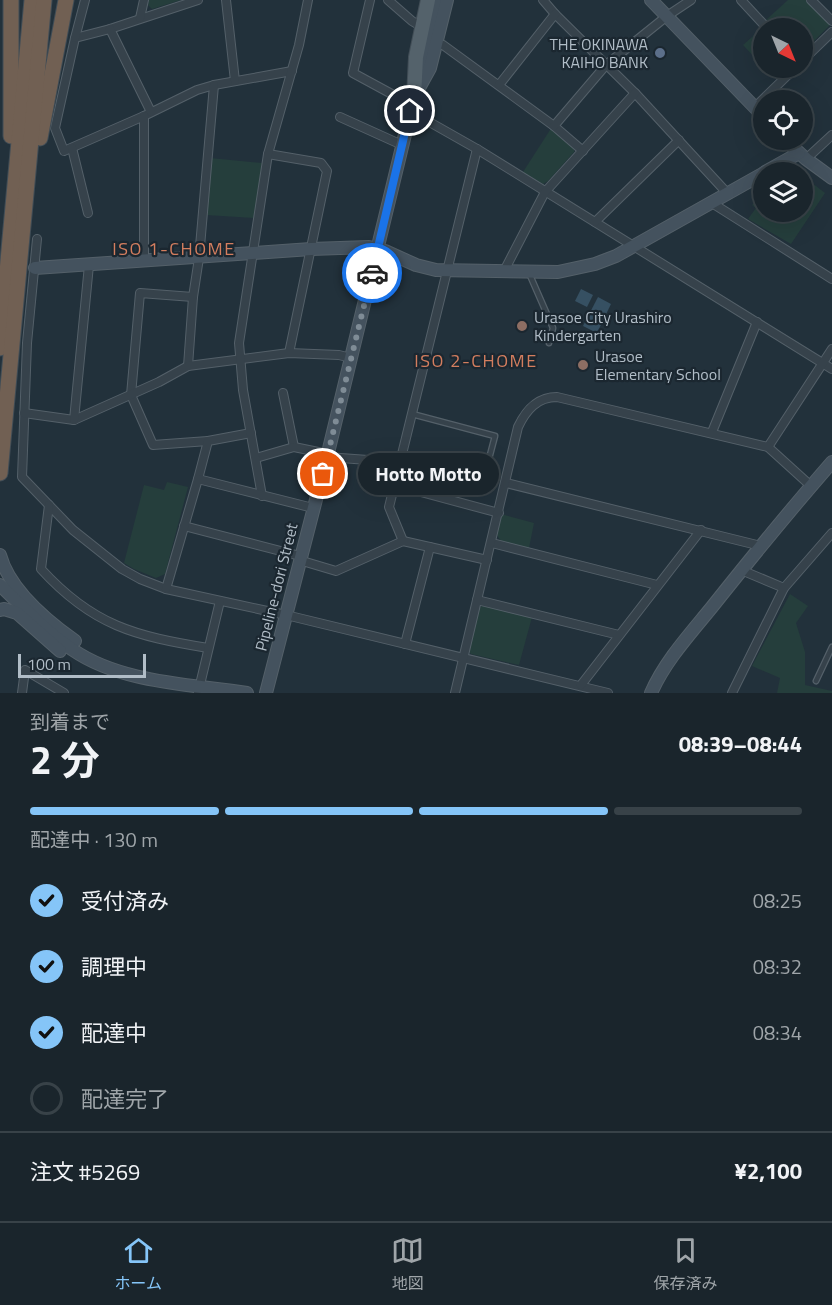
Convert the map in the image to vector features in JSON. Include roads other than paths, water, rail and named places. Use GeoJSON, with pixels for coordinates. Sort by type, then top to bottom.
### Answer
{"type":"FeatureCollection","features":[{"type":"Feature","properties":{"kind":"highway"},"geometry":{"type":"LineString","coordinates":[[11,0],[11,140],[17,166]]}},
{"type":"Feature","properties":{"kind":"highway"},"geometry":{"type":"LineString","coordinates":[[0,348],[32,0]]}},
{"type":"Feature","properties":{"kind":"highway"},"geometry":{"type":"LineString","coordinates":[[0,473],[44,0]]}},
{"type":"Feature","properties":{"kind":"highway"},"geometry":{"type":"LineString","coordinates":[[27,186],[35,169],[66,0]]}},
{"type":"Feature","properties":{"kind":"main road"},"geometry":{"type":"LineString","coordinates":[[412,105],[416,57],[429,0]]}},
{"type":"Feature","properties":{"kind":"street"},"geometry":{"type":"LineString","coordinates":[[85,0],[55,128],[64,151],[197,90],[292,71]]}},
{"type":"Feature","properties":{"kind":"street"},"geometry":{"type":"LineString","coordinates":[[140,18],[144,0]]}},
{"type":"Feature","properties":{"kind":"street"},"geometry":{"type":"LineString","coordinates":[[75,38],[198,0]]}},
{"type":"Feature","properties":{"kind":"street"},"geometry":{"type":"LineString","coordinates":[[226,0],[235,81]]}},
{"type":"Feature","properties":{"kind":"street"},"geometry":{"type":"LineString","coordinates":[[262,496],[243,390],[239,343],[268,154],[299,45],[308,0]]}},
{"type":"Feature","properties":{"kind":"street"},"geometry":{"type":"LineString","coordinates":[[370,0],[353,73],[412,105],[545,192],[832,369]]}},
{"type":"Feature","properties":{"kind":"street"},"geometry":{"type":"LineString","coordinates":[[387,0],[422,27]]}},
{"type":"Feature","properties":{"kind":"street","name":"Pipeline-dori Street"},"geometry":{"type":"LineString","coordinates":[[266,693],[328,455],[436,0]]}},
{"type":"Feature","properties":{"kind":"street"},"geometry":{"type":"LineString","coordinates":[[412,105],[430,68],[447,0]]}},
{"type":"Feature","properties":{"kind":"street"},"geometry":{"type":"LineString","coordinates":[[543,0],[635,93],[728,194]]}},
{"type":"Feature","properties":{"kind":"street"},"geometry":{"type":"LineString","coordinates":[[651,0],[753,107]]}},
{"type":"Feature","properties":{"kind":"street"},"geometry":{"type":"LineString","coordinates":[[554,126],[606,65],[667,16],[691,0]]}},
{"type":"Feature","properties":{"kind":"street"},"geometry":{"type":"LineString","coordinates":[[741,0],[758,18]]}},
{"type":"Feature","properties":{"kind":"street"},"geometry":{"type":"LineString","coordinates":[[811,0],[832,21]]}},
{"type":"Feature","properties":{"kind":"street"},"geometry":{"type":"LineString","coordinates":[[499,85],[555,14]]}},
{"type":"Feature","properties":{"kind":"street"},"geometry":{"type":"LineString","coordinates":[[110,29],[148,114],[144,261]]}},
{"type":"Feature","properties":{"kind":"street"},"geometry":{"type":"LineString","coordinates":[[813,50],[832,32]]}},
{"type":"Feature","properties":{"kind":"street"},"geometry":{"type":"LineString","coordinates":[[437,44],[444,45],[499,85],[583,151]]}},
{"type":"Feature","properties":{"kind":"street"},"geometry":{"type":"LineString","coordinates":[[772,90],[785,78]]}},
{"type":"Feature","properties":{"kind":"street"},"geometry":{"type":"LineString","coordinates":[[188,366],[214,85]]}},
{"type":"Feature","properties":{"kind":"street"},"geometry":{"type":"LineString","coordinates":[[504,271],[545,192],[635,93]]}},
{"type":"Feature","properties":{"kind":"street"},"geometry":{"type":"LineString","coordinates":[[340,117],[402,145]]}},
{"type":"Feature","properties":{"kind":"street"},"geometry":{"type":"LineString","coordinates":[[789,162],[802,156],[832,135]]}},
{"type":"Feature","properties":{"kind":"street"},"geometry":{"type":"LineString","coordinates":[[595,222],[679,140]]}},
{"type":"Feature","properties":{"kind":"street"},"geometry":{"type":"LineString","coordinates":[[72,148],[88,213]]}},
{"type":"Feature","properties":{"kind":"street"},"geometry":{"type":"LineString","coordinates":[[403,541],[389,507],[477,149]]}},
{"type":"Feature","properties":{"kind":"street"},"geometry":{"type":"LineString","coordinates":[[796,150],[832,178]]}},
{"type":"Feature","properties":{"kind":"street"},"geometry":{"type":"LineString","coordinates":[[268,154],[321,163],[327,171],[289,353]]}},
{"type":"Feature","properties":{"kind":"street"},"geometry":{"type":"LineString","coordinates":[[35,268],[311,249],[369,248],[426,268],[558,272],[616,256],[753,179]]}},
{"type":"Feature","properties":{"kind":"street"},"geometry":{"type":"LineString","coordinates":[[712,203],[832,279]]}},
{"type":"Feature","properties":{"kind":"street"},"geometry":{"type":"LineString","coordinates":[[37,238],[27,343],[22,477],[73,530],[122,569],[166,589],[286,615],[608,693]]}},
{"type":"Feature","properties":{"kind":"street"},"geometry":{"type":"LineString","coordinates":[[74,420],[89,265]]}},
{"type":"Feature","properties":{"kind":"street"},"geometry":{"type":"LineString","coordinates":[[193,297],[140,293],[131,395],[153,445],[208,441],[251,434]]}},
{"type":"Feature","properties":{"kind":"street"},"geometry":{"type":"LineString","coordinates":[[712,432],[757,322]]}},
{"type":"Feature","properties":{"kind":"street"},"geometry":{"type":"LineString","coordinates":[[768,447],[832,349]]}},
{"type":"Feature","properties":{"kind":"street"},"geometry":{"type":"LineString","coordinates":[[24,413],[74,420],[131,395],[188,366],[289,353],[339,355],[351,358]]}},
{"type":"Feature","properties":{"kind":"street"},"geometry":{"type":"LineString","coordinates":[[283,393],[294,447]]}},
{"type":"Feature","properties":{"kind":"street"},"geometry":{"type":"LineString","coordinates":[[454,693],[492,543],[518,427],[522,418],[537,402],[548,397],[557,397],[768,447],[811,486]]}},
{"type":"Feature","properties":{"kind":"street"},"geometry":{"type":"LineString","coordinates":[[166,589],[208,441]]}},
{"type":"Feature","properties":{"kind":"street"},"geometry":{"type":"LineString","coordinates":[[256,458],[294,447],[328,455],[399,466]]}},
{"type":"Feature","properties":{"kind":"street"},"geometry":{"type":"LineString","coordinates":[[651,693],[666,666],[741,570],[832,462]]}},
{"type":"Feature","properties":{"kind":"street"},"geometry":{"type":"LineString","coordinates":[[198,479],[313,508]]}},
{"type":"Feature","properties":{"kind":"street"},"geometry":{"type":"LineString","coordinates":[[506,483],[761,546]]}},
{"type":"Feature","properties":{"kind":"street"},"geometry":{"type":"LineString","coordinates":[[395,485],[499,513]]}},
{"type":"Feature","properties":{"kind":"street"},"geometry":{"type":"LineString","coordinates":[[49,505],[41,569],[56,586],[82,606],[118,627],[163,641],[208,648]]}},
{"type":"Feature","properties":{"kind":"street"},"geometry":{"type":"LineString","coordinates":[[184,526],[300,558],[336,571],[403,541],[487,561]]}},
{"type":"Feature","properties":{"kind":"street"},"geometry":{"type":"LineString","coordinates":[[581,685],[701,530]]}},
{"type":"Feature","properties":{"kind":"street"},"geometry":{"type":"LineString","coordinates":[[732,693],[784,588],[832,533]]}},
{"type":"Feature","properties":{"kind":"street"},"geometry":{"type":"LineString","coordinates":[[492,543],[657,585]]}},
{"type":"Feature","properties":{"kind":"street"},"geometry":{"type":"LineString","coordinates":[[405,644],[430,547]]}},
{"type":"Feature","properties":{"kind":"street"},"geometry":{"type":"LineString","coordinates":[[0,555],[9,578],[34,606],[68,637],[117,671]]}},
{"type":"Feature","properties":{"kind":"street"},"geometry":{"type":"LineString","coordinates":[[741,570],[784,588]]}},
{"type":"Feature","properties":{"kind":"street"},"geometry":{"type":"LineString","coordinates":[[1,586],[55,637],[74,651],[117,671]]}},
{"type":"Feature","properties":{"kind":"street"},"geometry":{"type":"LineString","coordinates":[[477,600],[619,635]]}},
{"type":"Feature","properties":{"kind":"street"},"geometry":{"type":"LineString","coordinates":[[199,689],[220,601]]}},
{"type":"Feature","properties":{"kind":"street"},"geometry":{"type":"LineString","coordinates":[[0,610],[16,613],[50,644],[70,657],[94,667],[199,689],[247,693]]}},
{"type":"Feature","properties":{"kind":"street"},"geometry":{"type":"LineString","coordinates":[[22,693],[25,670],[64,693]]}},
{"type":"Feature","properties":{"kind":"lane"},"geometry":{"type":"LineString","coordinates":[[528,271],[554,328],[549,343]]}},
{"type":"Feature","properties":{"kind":"lane"},"geometry":{"type":"LineString","coordinates":[[412,414],[495,436],[481,489]]}},
{"type":"Feature","properties":{"kind":"lane"},"geometry":{"type":"LineString","coordinates":[[816,681],[832,647]]}},
{"type":"Feature","properties":{"kind":"water"},"geometry":{"type":"Polygon","coordinates":[[[581,289],[593,295],[587,307],[575,301],[581,289]]]}},
{"type":"Feature","properties":{"kind":"water"},"geometry":{"type":"Polygon","coordinates":[[[598,297],[611,304],[597,333],[583,326],[598,297]]]}},
{"type":"Feature","properties":{"kind":"place","name":"THE OKINAWA KAIHO BANK"},"geometry":{"type":"Point","coordinates":[660,53]}},
{"type":"Feature","properties":{"kind":"place","name":"Urasoe City Urashiro Kindergarten"},"geometry":{"type":"Point","coordinates":[522,326]}},
{"type":"Feature","properties":{"kind":"place","name":"Urasoe Elementary School"},"geometry":{"type":"Point","coordinates":[583,365]}},
{"type":"Feature","properties":{"kind":"place","name":"Hotto Motto"},"geometry":{"type":"Point","coordinates":[323,474]}},
{"type":"Feature","properties":{"kind":"district","name":"ISO 1-CHOME"},"geometry":{"type":"Point","coordinates":[174,249]}},
{"type":"Feature","properties":{"kind":"district","name":"ISO 2-CHOME"},"geometry":{"type":"Point","coordinates":[476,361]}}]}
